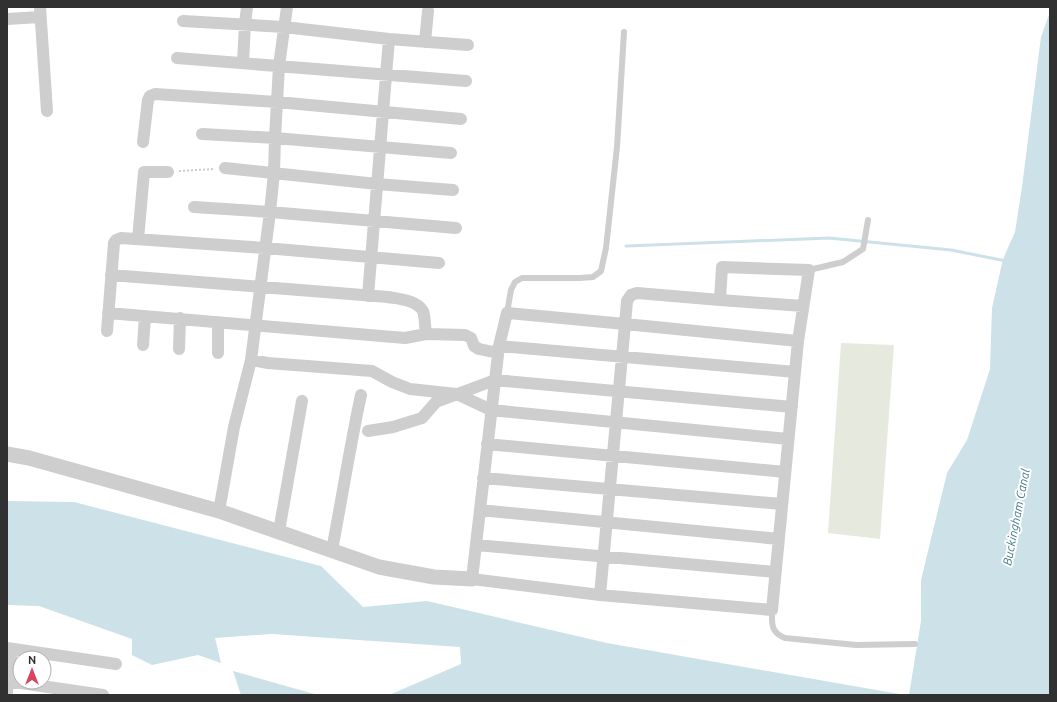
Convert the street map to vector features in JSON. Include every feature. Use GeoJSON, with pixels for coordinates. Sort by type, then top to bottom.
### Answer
{"type":"FeatureCollection","features":[{"type":"Feature","properties":{"kind":"street"},"geometry":{"type":"LineString","coordinates":[[243,64],[247,7]]}},
{"type":"Feature","properties":{"kind":"street"},"geometry":{"type":"LineString","coordinates":[[218,511],[234,427],[251,360],[256,324],[274,173],[279,66],[287,7]]}},
{"type":"Feature","properties":{"kind":"street"},"geometry":{"type":"LineString","coordinates":[[426,42],[428,11]]}},
{"type":"Feature","properties":{"kind":"street"},"geometry":{"type":"LineString","coordinates":[[7,19],[40,12],[47,111]]}},
{"type":"Feature","properties":{"kind":"street"},"geometry":{"type":"LineString","coordinates":[[183,21],[284,27],[390,39],[468,45]]}},
{"type":"Feature","properties":{"kind":"street"},"geometry":{"type":"LineString","coordinates":[[368,296],[390,39]]}},
{"type":"Feature","properties":{"kind":"street"},"geometry":{"type":"LineString","coordinates":[[177,58],[466,81]]}},
{"type":"Feature","properties":{"kind":"street"},"geometry":{"type":"LineString","coordinates":[[143,142],[148,100],[150,96],[155,94],[277,102],[462,118]]}},
{"type":"Feature","properties":{"kind":"street"},"geometry":{"type":"LineString","coordinates":[[202,134],[275,138],[451,153]]}},
{"type":"Feature","properties":{"kind":"street"},"geometry":{"type":"LineString","coordinates":[[225,168],[377,184],[453,190]]}},
{"type":"Feature","properties":{"kind":"street"},"geometry":{"type":"LineString","coordinates":[[138,240],[144,172],[168,172]]}},
{"type":"Feature","properties":{"kind":"street"},"geometry":{"type":"LineString","coordinates":[[194,207],[456,228]]}},
{"type":"Feature","properties":{"kind":"street"},"geometry":{"type":"LineString","coordinates":[[107,331],[114,243],[116,240],[121,238],[265,248],[439,263]]}},
{"type":"Feature","properties":{"kind":"street"},"geometry":{"type":"LineString","coordinates":[[7,454],[29,458],[218,511],[379,567],[434,577],[472,579],[600,595],[772,610],[798,341],[809,270],[722,268],[720,300]]}},
{"type":"Feature","properties":{"kind":"street"},"geometry":{"type":"LineString","coordinates":[[112,276],[260,286],[388,297],[416,304],[423,312],[426,334]]}},
{"type":"Feature","properties":{"kind":"street"},"geometry":{"type":"LineString","coordinates":[[600,595],[627,301],[631,295],[637,293],[803,306]]}},
{"type":"Feature","properties":{"kind":"street"},"geometry":{"type":"LineString","coordinates":[[108,312],[405,338],[426,334],[465,335],[471,338],[474,346],[479,349],[622,357],[795,372]]}},
{"type":"Feature","properties":{"kind":"street"},"geometry":{"type":"LineString","coordinates":[[472,579],[499,349],[507,313],[798,341]]}},
{"type":"Feature","properties":{"kind":"street"},"geometry":{"type":"LineString","coordinates":[[143,345],[145,316]]}},
{"type":"Feature","properties":{"kind":"street"},"geometry":{"type":"LineString","coordinates":[[179,349],[180,318]]}},
{"type":"Feature","properties":{"kind":"street"},"geometry":{"type":"LineString","coordinates":[[218,322],[218,353]]}},
{"type":"Feature","properties":{"kind":"street"},"geometry":{"type":"LineString","coordinates":[[251,360],[268,363],[372,371],[392,382],[410,389],[457,394],[491,410],[788,439]]}},
{"type":"Feature","properties":{"kind":"street"},"geometry":{"type":"LineString","coordinates":[[368,431],[393,427],[422,418],[436,402],[495,380],[792,407]]}},
{"type":"Feature","properties":{"kind":"street"},"geometry":{"type":"LineString","coordinates":[[332,550],[361,395]]}},
{"type":"Feature","properties":{"kind":"street"},"geometry":{"type":"LineString","coordinates":[[279,531],[302,401]]}},
{"type":"Feature","properties":{"kind":"street"},"geometry":{"type":"LineString","coordinates":[[487,444],[786,472]]}},
{"type":"Feature","properties":{"kind":"street"},"geometry":{"type":"LineString","coordinates":[[484,478],[782,504]]}},
{"type":"Feature","properties":{"kind":"street"},"geometry":{"type":"LineString","coordinates":[[480,510],[779,539]]}},
{"type":"Feature","properties":{"kind":"street"},"geometry":{"type":"LineString","coordinates":[[476,545],[775,572]]}},
{"type":"Feature","properties":{"kind":"street"},"geometry":{"type":"LineString","coordinates":[[103,695],[7,685],[10,648],[116,664]]}},
{"type":"Feature","properties":{"kind":"lane"},"geometry":{"type":"LineString","coordinates":[[507,313],[511,290],[515,282],[522,278],[593,277],[601,271],[606,248],[616,154],[624,32]]}},
{"type":"Feature","properties":{"kind":"lane"},"geometry":{"type":"LineString","coordinates":[[809,270],[843,262],[863,249],[868,220]]}},
{"type":"Feature","properties":{"kind":"lane"},"geometry":{"type":"LineString","coordinates":[[772,610],[772,625],[774,631],[778,635],[785,638],[856,645],[915,644]]}},
{"type":"Feature","properties":{"kind":"path"},"geometry":{"type":"LineString","coordinates":[[168,172],[225,168]]}},
{"type":"Feature","properties":{"kind":"shaded area"},"geometry":{"type":"Polygon","coordinates":[[[841,343],[894,345],[880,539],[828,533],[841,343]]]}},
{"type":"Feature","properties":{"kind":"water","name":"Buckingham Canal"},"geometry":{"type":"Polygon","coordinates":[[[1050,12],[1050,695],[909,695],[921,621],[921,580],[947,473],[967,440],[990,369],[992,308],[1003,259],[1015,232],[1041,37],[1050,12]]]}},
{"type":"Feature","properties":{"kind":"water"},"geometry":{"type":"Polygon","coordinates":[[[7,501],[74,502],[321,566],[363,607],[427,601],[607,643],[905,695],[389,695],[461,664],[460,647],[272,634],[215,638],[221,663],[198,655],[152,665],[132,655],[132,639],[39,606],[7,605],[7,501]]]}},
{"type":"Feature","properties":{"kind":"water"},"geometry":{"type":"Polygon","coordinates":[[[233,671],[318,695],[241,695],[233,671]]]}},
{"type":"Feature","properties":{"kind":"waterway"},"geometry":{"type":"LineString","coordinates":[[626,246],[829,238],[951,250],[1006,261]]}}]}
